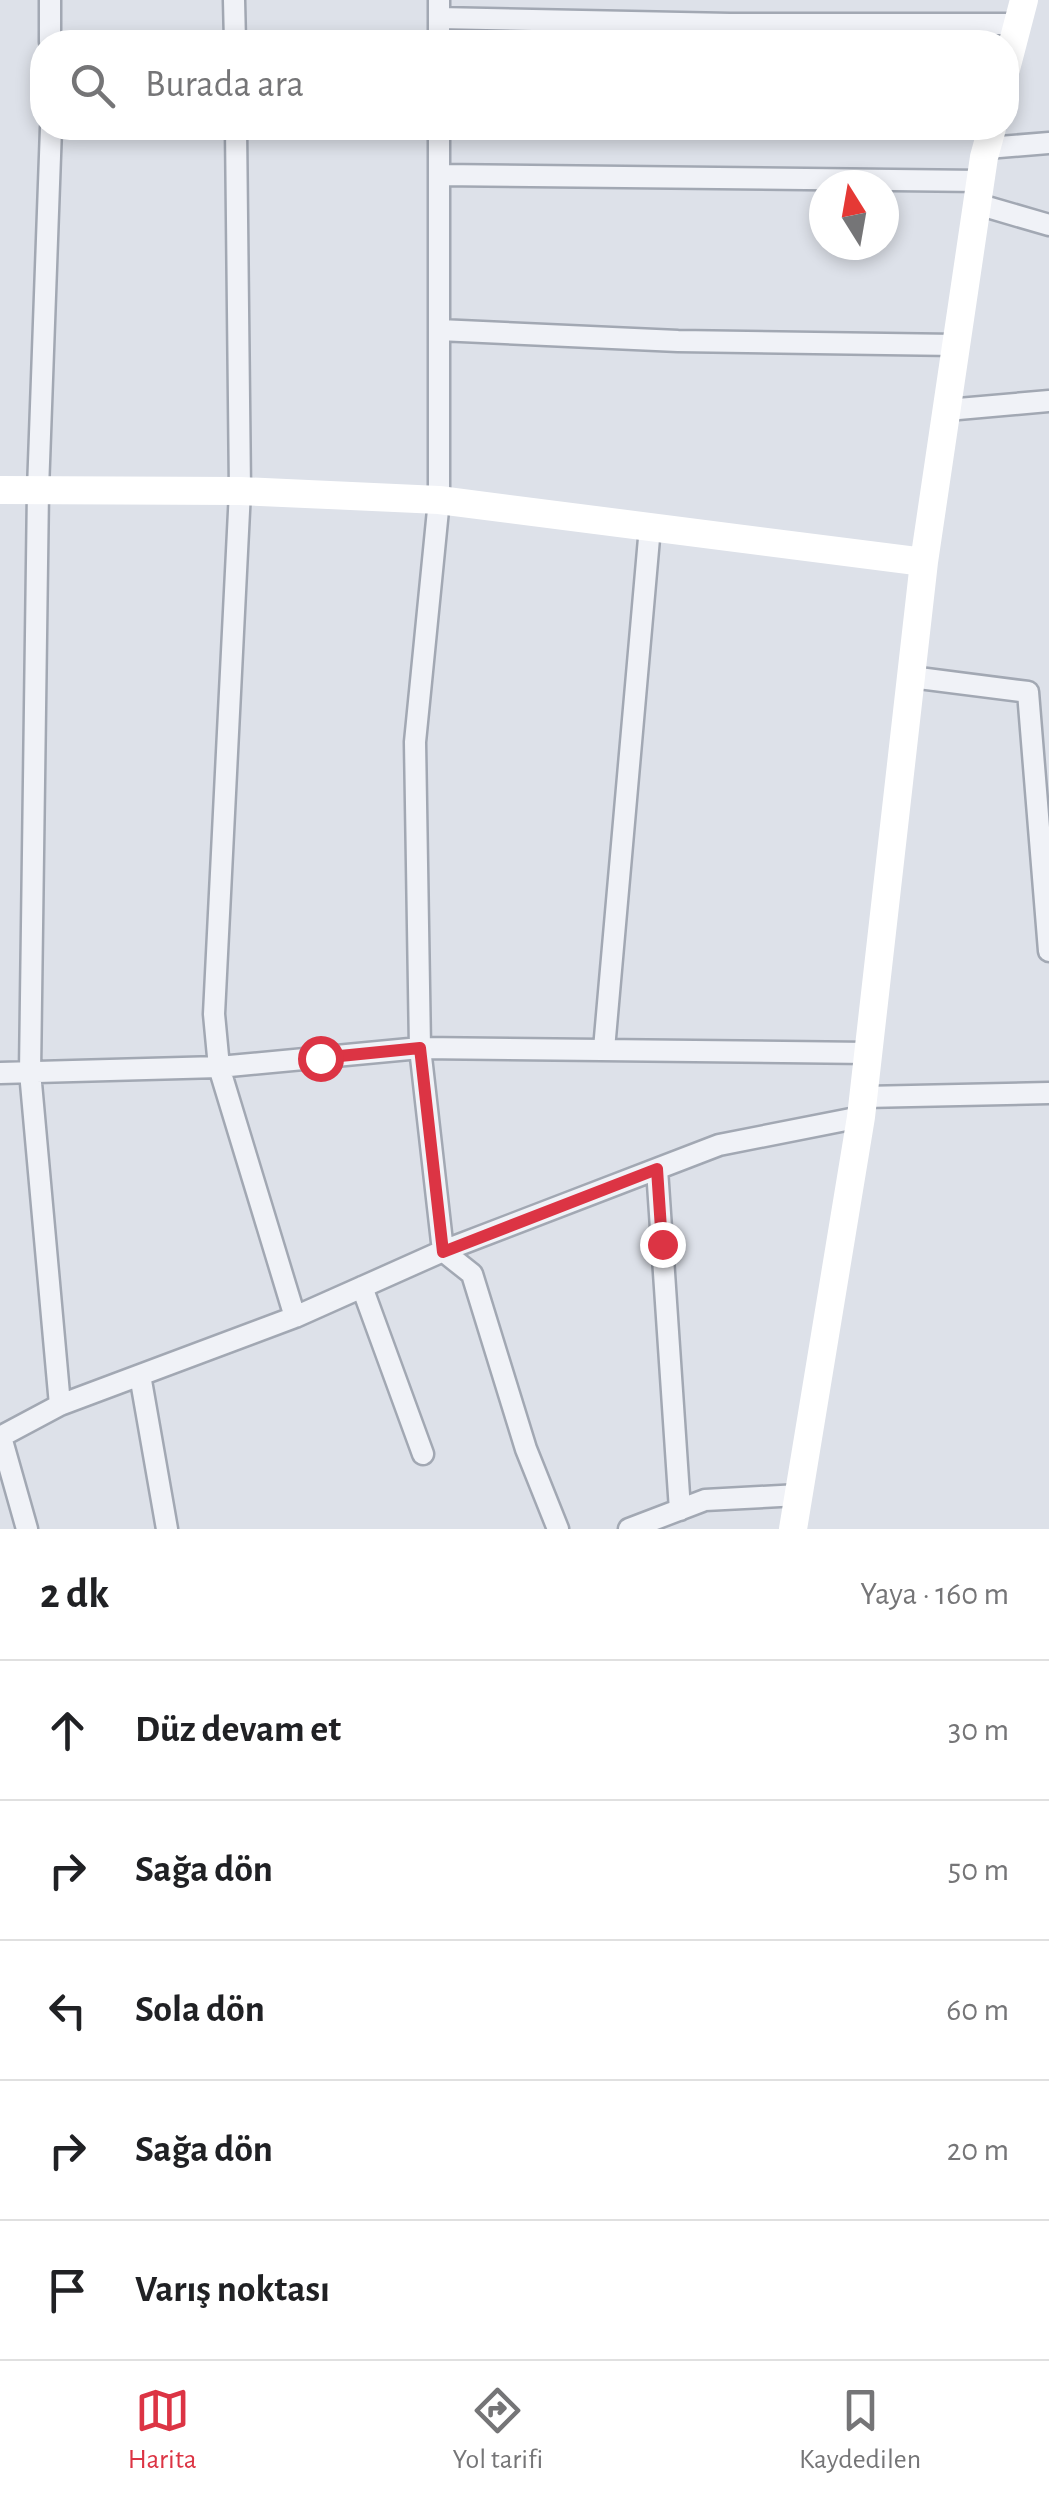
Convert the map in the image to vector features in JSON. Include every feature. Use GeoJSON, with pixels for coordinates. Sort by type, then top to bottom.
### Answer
{"type":"FeatureCollection","features":[{"type":"Feature","properties":{"kind":"main road"},"geometry":{"type":"LineString","coordinates":[[793,1529],[862,1107],[924,562],[989,140]]}},
{"type":"Feature","properties":{"kind":"main road"},"geometry":{"type":"LineString","coordinates":[[0,490],[240,491],[439,500],[924,562]]}},
{"type":"Feature","properties":{"kind":"street"},"geometry":{"type":"LineString","coordinates":[[50,0],[50,30]]}},
{"type":"Feature","properties":{"kind":"street"},"geometry":{"type":"LineString","coordinates":[[234,0],[234,30]]}},
{"type":"Feature","properties":{"kind":"street"},"geometry":{"type":"LineString","coordinates":[[439,9],[730,24],[1021,12]]}},
{"type":"Feature","properties":{"kind":"street"},"geometry":{"type":"LineString","coordinates":[[51,140],[38,490],[30,1072],[60,1405]]}},
{"type":"Feature","properties":{"kind":"street"},"geometry":{"type":"LineString","coordinates":[[236,140],[240,491],[214,1014],[218,1068],[295,1317]]}},
{"type":"Feature","properties":{"kind":"street"},"geometry":{"type":"LineString","coordinates":[[439,140],[439,500],[415,742],[420,1048],[443,1252],[472,1274],[526,1449],[558,1529]]}},
{"type":"Feature","properties":{"kind":"street"},"geometry":{"type":"LineString","coordinates":[[1013,140],[1049,143]]}},
{"type":"Feature","properties":{"kind":"street"},"geometry":{"type":"LineString","coordinates":[[439,176],[979,192],[1049,225]]}},
{"type":"Feature","properties":{"kind":"street"},"geometry":{"type":"LineString","coordinates":[[439,330],[678,341],[956,345]]}},
{"type":"Feature","properties":{"kind":"street"},"geometry":{"type":"LineString","coordinates":[[947,410],[1049,402]]}},
{"type":"Feature","properties":{"kind":"street"},"geometry":{"type":"LineString","coordinates":[[604,1049],[650,527]]}},
{"type":"Feature","properties":{"kind":"street"},"geometry":{"type":"LineString","coordinates":[[912,678],[1028,692],[1049,951]]}},
{"type":"Feature","properties":{"kind":"street"},"geometry":{"type":"LineString","coordinates":[[0,1073],[218,1068],[420,1048],[869,1053]]}},
{"type":"Feature","properties":{"kind":"street"},"geometry":{"type":"LineString","coordinates":[[28,1529],[0,1437],[60,1405],[295,1317],[443,1252],[719,1145],[862,1107],[1049,1092]]}},
{"type":"Feature","properties":{"kind":"street"},"geometry":{"type":"LineString","coordinates":[[657,1169],[680,1510]]}},
{"type":"Feature","properties":{"kind":"street"},"geometry":{"type":"LineString","coordinates":[[362,1287],[422,1454]]}},
{"type":"Feature","properties":{"kind":"street"},"geometry":{"type":"LineString","coordinates":[[140,1376],[167,1529]]}},
{"type":"Feature","properties":{"kind":"street"},"geometry":{"type":"LineString","coordinates":[[629,1529],[705,1500],[799,1495]]}},
{"type":"Feature","properties":{"kind":"route"},"geometry":{"type":"LineString","coordinates":[[320,1058],[420,1048],[443,1252],[657,1169],[662,1244]]}}]}
